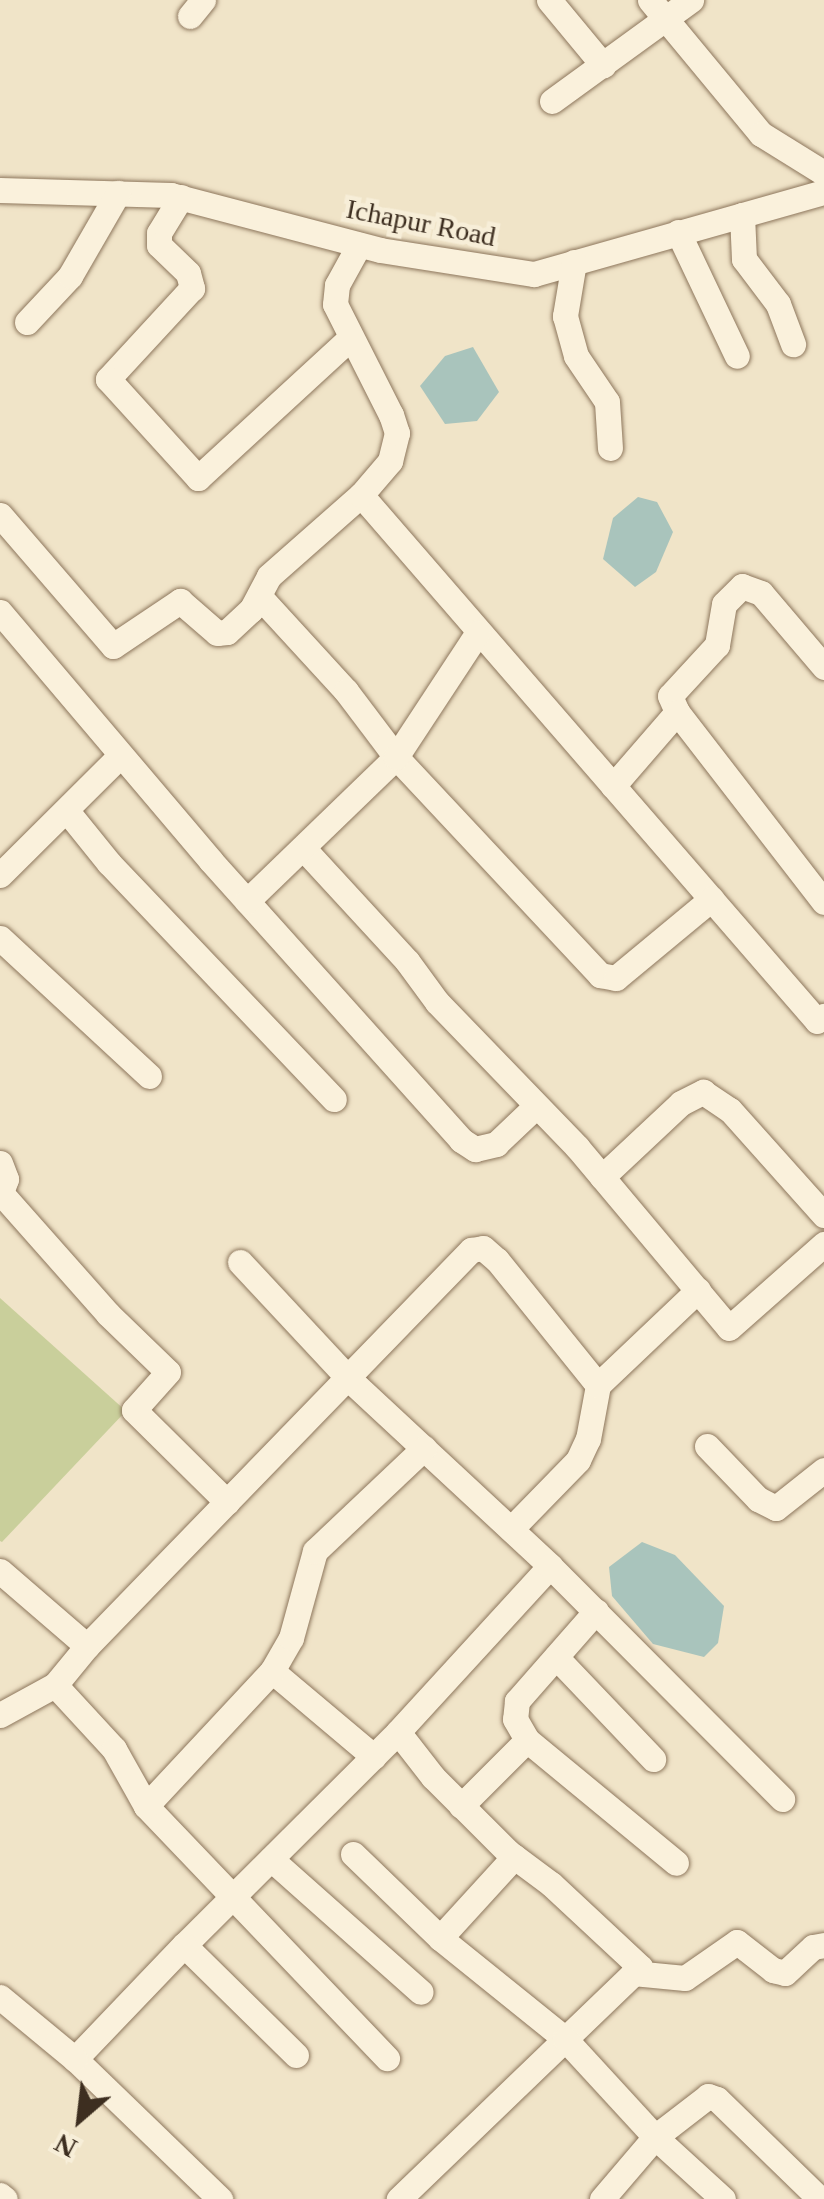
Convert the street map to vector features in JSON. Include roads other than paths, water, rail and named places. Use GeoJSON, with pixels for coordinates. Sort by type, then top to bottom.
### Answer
{"type":"FeatureCollection","features":[{"type":"Feature","properties":{"kind":"street"},"geometry":{"type":"LineString","coordinates":[[550,0],[603,66]]}},
{"type":"Feature","properties":{"kind":"street"},"geometry":{"type":"LineString","coordinates":[[552,101],[603,66],[658,10],[691,0]]}},
{"type":"Feature","properties":{"kind":"street"},"geometry":{"type":"LineString","coordinates":[[658,10],[761,134],[824,172]]}},
{"type":"Feature","properties":{"kind":"street","name":"Ichapur Road"},"geometry":{"type":"LineString","coordinates":[[0,190],[181,197],[359,245],[534,274],[824,192]]}},
{"type":"Feature","properties":{"kind":"street"},"geometry":{"type":"LineString","coordinates":[[27,322],[70,276],[118,193]]}},
{"type":"Feature","properties":{"kind":"street"},"geometry":{"type":"LineString","coordinates":[[181,197],[159,232],[159,246],[188,273],[192,288],[108,379],[198,478],[349,339]]}},
{"type":"Feature","properties":{"kind":"street"},"geometry":{"type":"LineString","coordinates":[[742,215],[744,258],[778,304],[793,344]]}},
{"type":"Feature","properties":{"kind":"street"},"geometry":{"type":"LineString","coordinates":[[678,232],[736,356]]}},
{"type":"Feature","properties":{"kind":"street"},"geometry":{"type":"LineString","coordinates":[[0,515],[114,646],[180,601],[223,634],[251,610],[269,576],[362,495],[390,461],[397,433],[349,339],[335,293],[359,245]]}},
{"type":"Feature","properties":{"kind":"street"},"geometry":{"type":"LineString","coordinates":[[574,262],[566,316],[576,356],[607,402],[610,448]]}},
{"type":"Feature","properties":{"kind":"street"},"geometry":{"type":"LineString","coordinates":[[362,495],[817,1021],[824,1016]]}},
{"type":"Feature","properties":{"kind":"street"},"geometry":{"type":"LineString","coordinates":[[824,667],[761,593],[742,586],[724,604],[717,645],[670,696],[677,712],[824,902]]}},
{"type":"Feature","properties":{"kind":"street"},"geometry":{"type":"LineString","coordinates":[[259,596],[346,691],[396,757],[604,977],[616,978],[711,900]]}},
{"type":"Feature","properties":{"kind":"street"},"geometry":{"type":"LineString","coordinates":[[0,612],[248,901],[461,1140],[475,1149],[496,1144],[536,1106]]}},
{"type":"Feature","properties":{"kind":"street"},"geometry":{"type":"LineString","coordinates":[[248,901],[396,757],[478,632]]}},
{"type":"Feature","properties":{"kind":"street"},"geometry":{"type":"LineString","coordinates":[[613,786],[677,712]]}},
{"type":"Feature","properties":{"kind":"street"},"geometry":{"type":"LineString","coordinates":[[0,876],[121,755]]}},
{"type":"Feature","properties":{"kind":"street"},"geometry":{"type":"LineString","coordinates":[[67,811],[109,862],[334,1099]]}},
{"type":"Feature","properties":{"kind":"street"},"geometry":{"type":"LineString","coordinates":[[304,849],[407,962],[437,1002],[602,1177],[730,1328],[824,1244]]}},
{"type":"Feature","properties":{"kind":"street"},"geometry":{"type":"LineString","coordinates":[[0,938],[148,1076]]}},
{"type":"Feature","properties":{"kind":"street"},"geometry":{"type":"LineString","coordinates":[[602,1177],[681,1102],[702,1092],[730,1110],[824,1215]]}},
{"type":"Feature","properties":{"kind":"street"},"geometry":{"type":"LineString","coordinates":[[0,1163],[6,1179],[1,1193],[108,1314],[168,1372],[134,1410],[227,1502]]}},
{"type":"Feature","properties":{"kind":"street"},"geometry":{"type":"LineString","coordinates":[[0,1715],[56,1685],[87,1646],[349,1379],[462,1256],[484,1248],[598,1385]]}},
{"type":"Feature","properties":{"kind":"street"},"geometry":{"type":"LineString","coordinates":[[240,1262],[349,1379],[550,1566],[782,1798]]}},
{"type":"Feature","properties":{"kind":"street"},"geometry":{"type":"LineString","coordinates":[[511,1529],[578,1460],[588,1439],[598,1385],[698,1290]]}},
{"type":"Feature","properties":{"kind":"street"},"geometry":{"type":"LineString","coordinates":[[707,1446],[758,1499],[776,1508],[824,1470]]}},
{"type":"Feature","properties":{"kind":"street"},"geometry":{"type":"LineString","coordinates":[[146,1806],[272,1671],[292,1638],[315,1550],[424,1448]]}},
{"type":"Feature","properties":{"kind":"street"},"geometry":{"type":"LineString","coordinates":[[75,2059],[374,1757],[550,1566]]}},
{"type":"Feature","properties":{"kind":"street"},"geometry":{"type":"LineString","coordinates":[[0,1570],[87,1646]]}},
{"type":"Feature","properties":{"kind":"street"},"geometry":{"type":"LineString","coordinates":[[596,1611],[514,1706],[515,1720],[527,1740],[676,1863]]}},
{"type":"Feature","properties":{"kind":"street"},"geometry":{"type":"LineString","coordinates":[[556,1657],[653,1759]]}},
{"type":"Feature","properties":{"kind":"street"},"geometry":{"type":"LineString","coordinates":[[272,1671],[374,1757]]}},
{"type":"Feature","properties":{"kind":"street"},"geometry":{"type":"LineString","coordinates":[[56,1685],[114,1749],[146,1806],[387,2058]]}},
{"type":"Feature","properties":{"kind":"street"},"geometry":{"type":"LineString","coordinates":[[398,1732],[462,1806],[514,1857],[551,1884],[640,1967],[399,2199]]}},
{"type":"Feature","properties":{"kind":"street"},"geometry":{"type":"LineString","coordinates":[[462,1806],[527,1740]]}},
{"type":"Feature","properties":{"kind":"street"},"geometry":{"type":"LineString","coordinates":[[354,1854],[440,1938],[565,2040],[655,2137],[723,2199]]}},
{"type":"Feature","properties":{"kind":"street"},"geometry":{"type":"LineString","coordinates":[[440,1938],[514,1857]]}},
{"type":"Feature","properties":{"kind":"street"},"geometry":{"type":"LineString","coordinates":[[271,1858],[420,1992]]}},
{"type":"Feature","properties":{"kind":"street"},"geometry":{"type":"LineString","coordinates":[[634,1973],[686,1978],[737,1942],[772,1970],[785,1974],[813,1947],[824,1945]]}},
{"type":"Feature","properties":{"kind":"street"},"geometry":{"type":"LineString","coordinates":[[184,1945],[296,2055]]}},
{"type":"Feature","properties":{"kind":"street"},"geometry":{"type":"LineString","coordinates":[[0,1996],[75,2059],[220,2199]]}},
{"type":"Feature","properties":{"kind":"street"},"geometry":{"type":"LineString","coordinates":[[602,2199],[655,2137],[710,2096],[820,2199]]}},
{"type":"Feature","properties":{"kind":"water"},"geometry":{"type":"Polygon","coordinates":[[[473,347],[499,392],[477,421],[445,424],[420,386],[445,356],[473,347]]]}},
{"type":"Feature","properties":{"kind":"water"},"geometry":{"type":"Polygon","coordinates":[[[638,497],[657,502],[673,532],[656,572],[635,587],[603,559],[613,518],[638,497]]]}},
{"type":"Feature","properties":{"kind":"water"},"geometry":{"type":"Polygon","coordinates":[[[642,1542],[675,1555],[724,1606],[718,1643],[704,1657],[653,1644],[612,1596],[609,1567],[642,1542]]]}}]}
